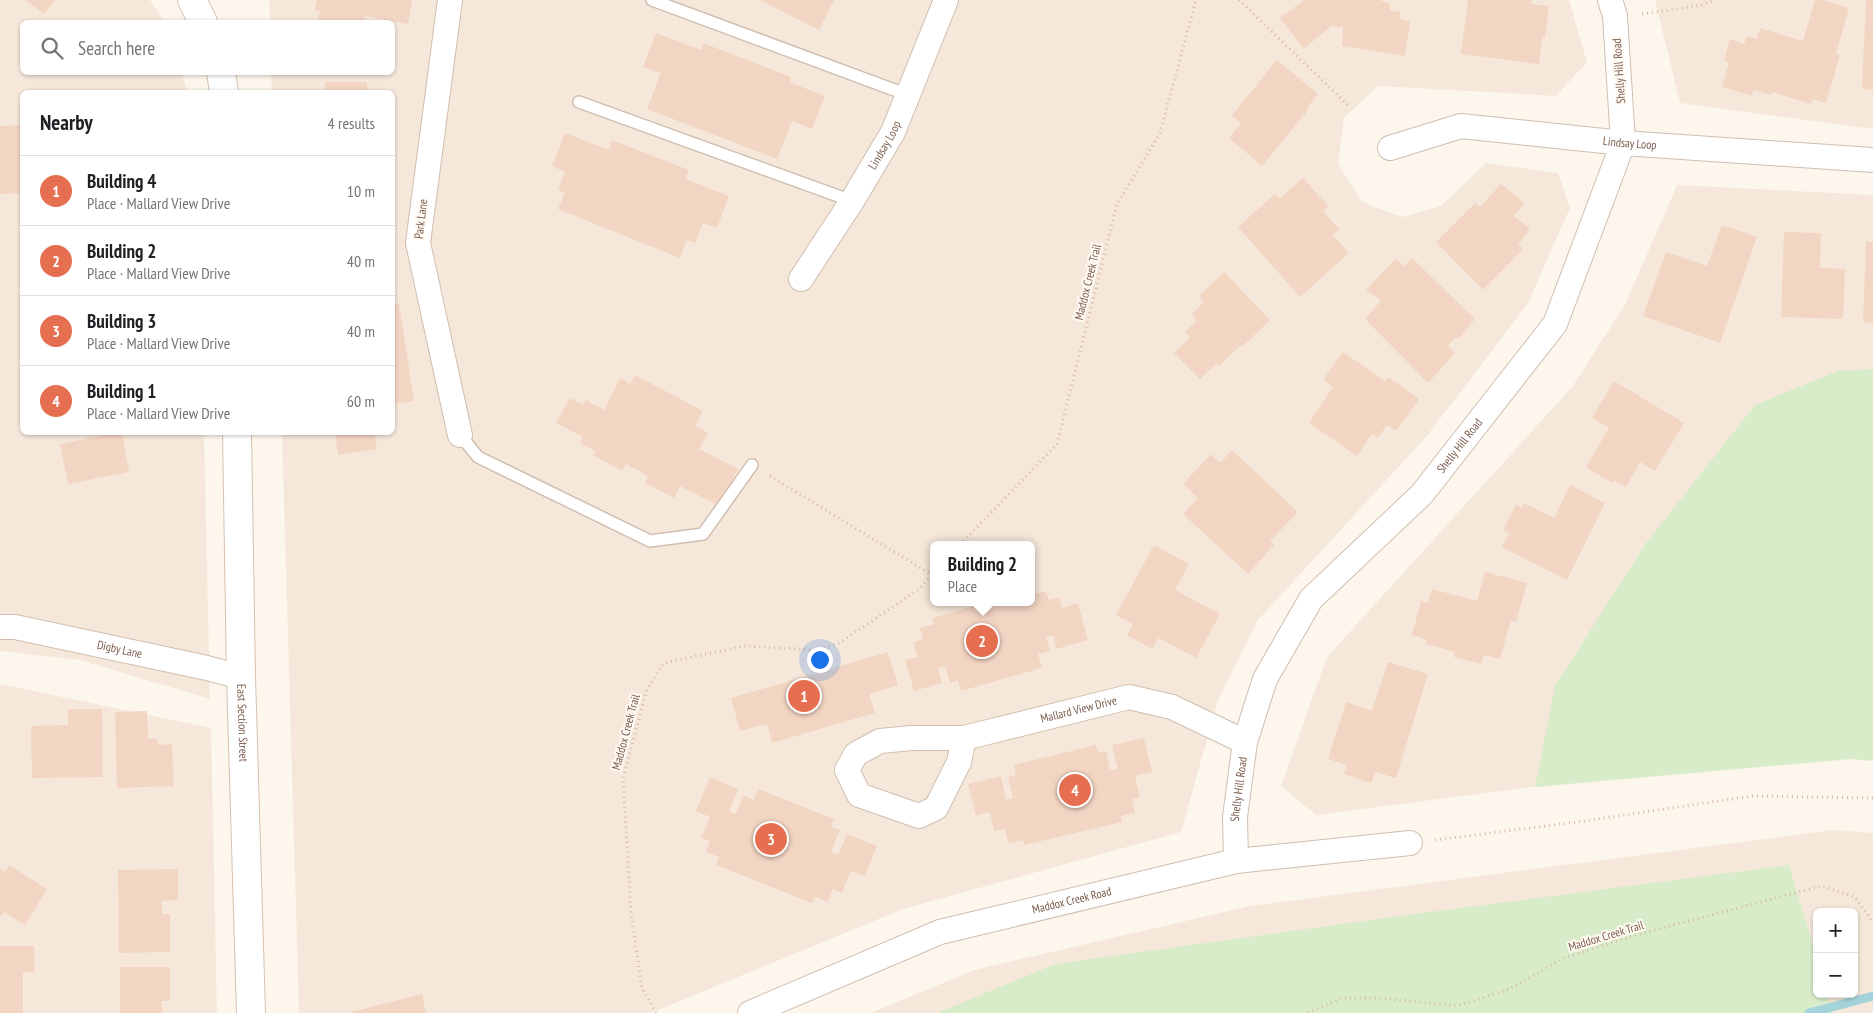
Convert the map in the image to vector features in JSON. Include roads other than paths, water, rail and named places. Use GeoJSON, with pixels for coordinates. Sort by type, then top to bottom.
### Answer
{"type":"FeatureCollection","features":[{"type":"Feature","properties":{"kind":"street"},"geometry":{"type":"LineString","coordinates":[[192,0],[202,20]]}},
{"type":"Feature","properties":{"kind":"street","name":"Park Lane"},"geometry":{"type":"LineString","coordinates":[[450,0],[418,243],[460,435]]}},
{"type":"Feature","properties":{"kind":"street","name":"Lindsay Loop"},"geometry":{"type":"LineString","coordinates":[[801,279],[852,201],[893,132],[946,0]]}},
{"type":"Feature","properties":{"kind":"street","name":"Shelly Hill Road"},"geometry":{"type":"LineString","coordinates":[[1236,861],[1235,817],[1245,742],[1265,679],[1311,600],[1422,494],[1555,324],[1623,142],[1615,16],[1610,0]]}},
{"type":"Feature","properties":{"kind":"street"},"geometry":{"type":"LineString","coordinates":[[221,75],[224,90]]}},
{"type":"Feature","properties":{"kind":"street","name":"Lindsay Loop"},"geometry":{"type":"LineString","coordinates":[[1390,148],[1461,126],[1623,142],[1873,160]]}},
{"type":"Feature","properties":{"kind":"street","name":"East Section Street"},"geometry":{"type":"LineString","coordinates":[[237,435],[241,677],[251,1013]]}},
{"type":"Feature","properties":{"kind":"street","name":"Digby Lane"},"geometry":{"type":"LineString","coordinates":[[0,626],[15,627],[241,677]]}},
{"type":"Feature","properties":{"kind":"street","name":"Mallard View Drive"},"geometry":{"type":"LineString","coordinates":[[964,738],[959,762],[936,808],[918,816],[859,795],[847,770],[856,754],[880,740],[964,738],[1129,697],[1172,707],[1245,742]]}},
{"type":"Feature","properties":{"kind":"street","name":"Maddox Creek Road"},"geometry":{"type":"LineString","coordinates":[[750,1013],[940,932],[1236,861],[1410,843]]}},
{"type":"Feature","properties":{"kind":"lane"},"geometry":{"type":"LineString","coordinates":[[652,0],[908,95]]}},
{"type":"Feature","properties":{"kind":"lane"},"geometry":{"type":"LineString","coordinates":[[579,102],[852,201]]}},
{"type":"Feature","properties":{"kind":"lane"},"geometry":{"type":"LineString","coordinates":[[460,435],[478,458],[650,541],[703,534],[752,465]]}},
{"type":"Feature","properties":{"kind":"waterway"},"geometry":{"type":"LineString","coordinates":[[1809,1013],[1873,996]]}},
{"type":"Feature","properties":{"kind":"place","name":"Building 2"},"geometry":{"type":"Point","coordinates":[982,641]}},
{"type":"Feature","properties":{"kind":"place","name":"Building 4"},"geometry":{"type":"Point","coordinates":[804,696]}},
{"type":"Feature","properties":{"kind":"place","name":"Building 1"},"geometry":{"type":"Point","coordinates":[1075,790]}},
{"type":"Feature","properties":{"kind":"place","name":"Building 3"},"geometry":{"type":"Point","coordinates":[771,839]}}]}
